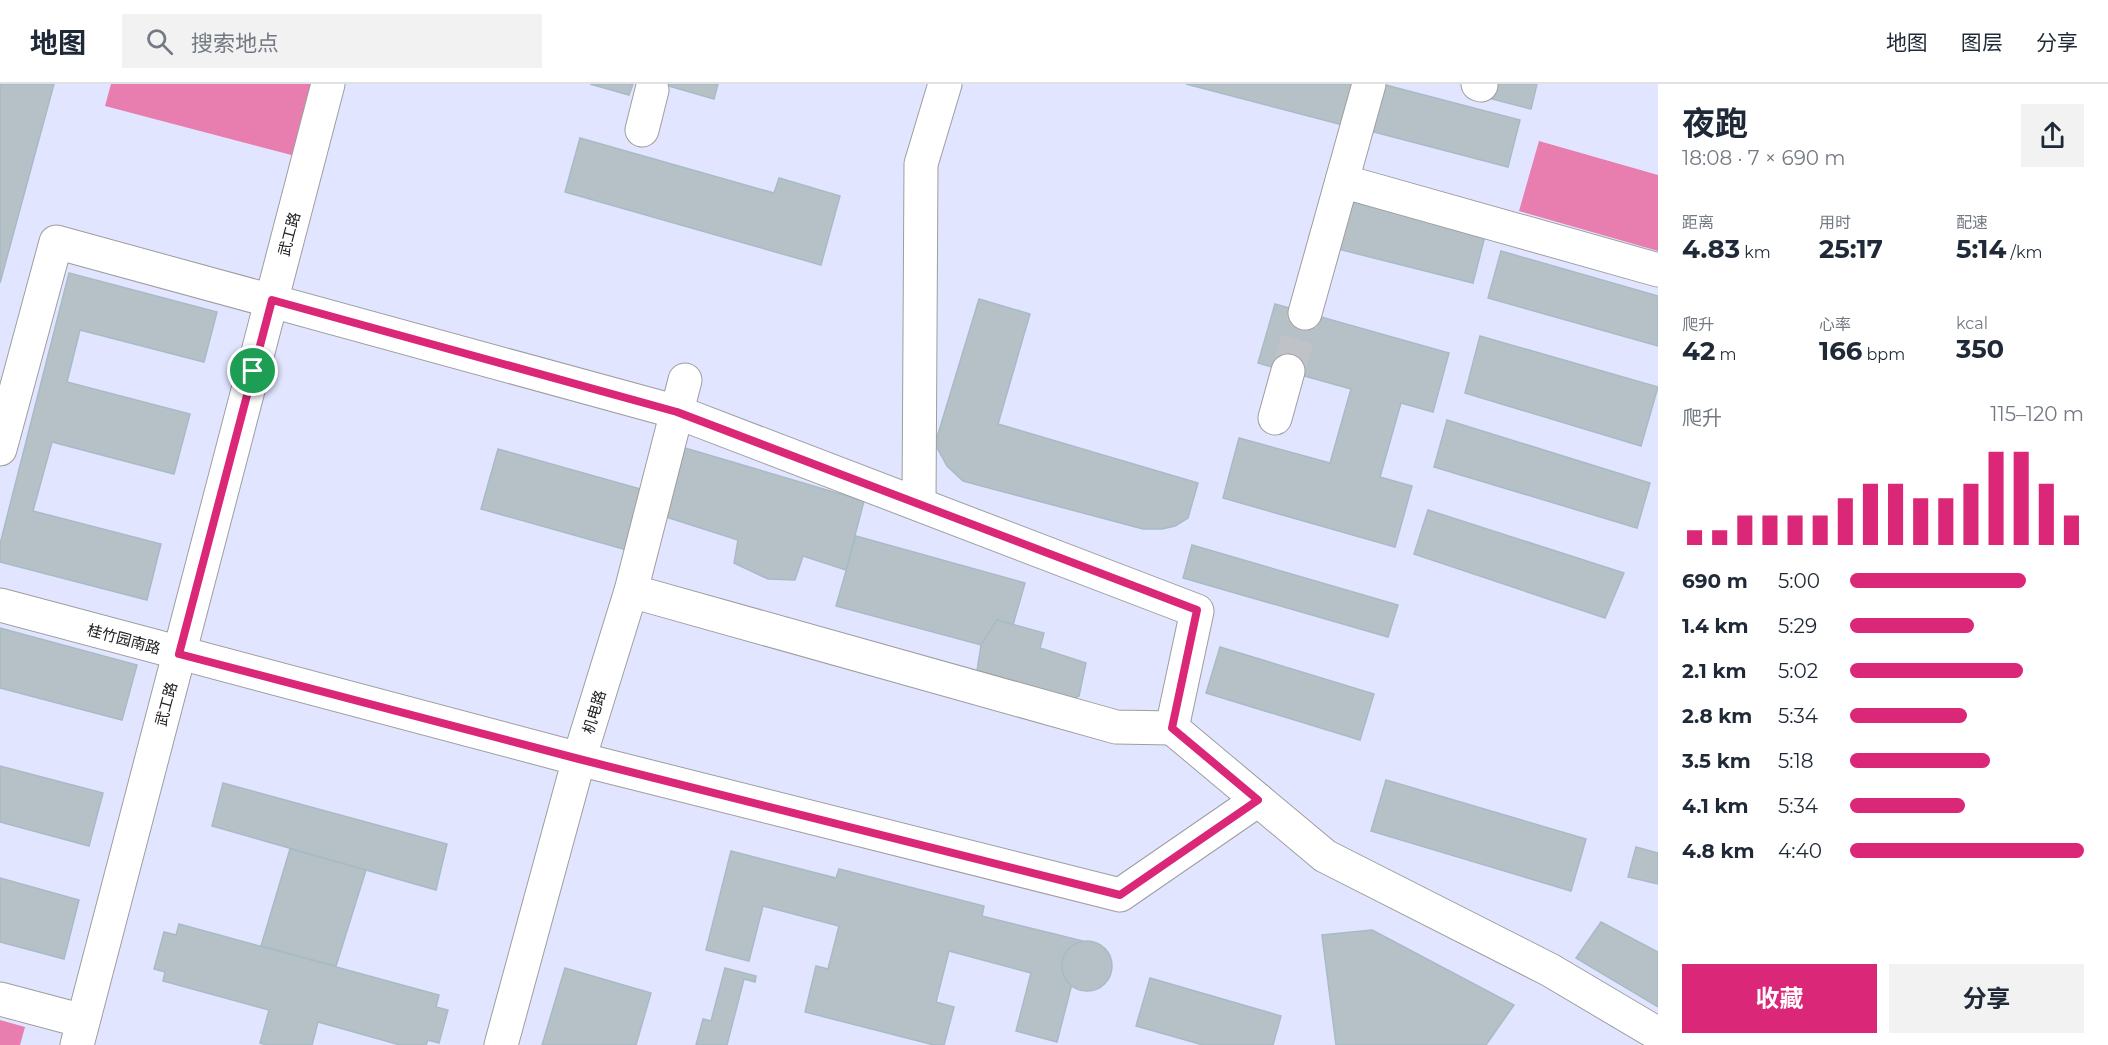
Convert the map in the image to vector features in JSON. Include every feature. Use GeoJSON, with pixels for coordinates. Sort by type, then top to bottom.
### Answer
{"type":"FeatureCollection","features":[{"type":"Feature","properties":{"kind":"street","name":"武工路"},"geometry":{"type":"LineString","coordinates":[[80,1033],[328,84]]}},
{"type":"Feature","properties":{"kind":"street"},"geometry":{"type":"LineString","coordinates":[[919,504],[921,164],[945,84]]}},
{"type":"Feature","properties":{"kind":"street"},"geometry":{"type":"LineString","coordinates":[[1305,313],[1369,84]]}},
{"type":"Feature","properties":{"kind":"street"},"geometry":{"type":"LineString","coordinates":[[642,130],[652,90]]}},
{"type":"Feature","properties":{"kind":"street"},"geometry":{"type":"LineString","coordinates":[[1342,181],[1658,270]]}},
{"type":"Feature","properties":{"kind":"street"},"geometry":{"type":"LineString","coordinates":[[0,449],[56,242],[677,412],[1197,610],[1172,728]]}},
{"type":"Feature","properties":{"kind":"street"},"geometry":{"type":"LineString","coordinates":[[1275,418],[1288,371]]}},
{"type":"Feature","properties":{"kind":"street","name":"机电路"},"geometry":{"type":"LineString","coordinates":[[501,1045],[579,759],[631,591],[685,380]]}},
{"type":"Feature","properties":{"kind":"street"},"geometry":{"type":"LineString","coordinates":[[631,591],[1116,727],[1172,728],[1325,856],[1550,970],[1658,1034]]}},
{"type":"Feature","properties":{"kind":"street","name":"桂竹园南路"},"geometry":{"type":"LineString","coordinates":[[0,605],[579,759],[1120,895],[1258,800]]}},
{"type":"Feature","properties":{"kind":"street"},"geometry":{"type":"LineString","coordinates":[[0,999],[80,1033]]}},
{"type":"Feature","properties":{"kind":"shaded area"},"geometry":{"type":"Polygon","coordinates":[[[0,84],[1658,84],[1658,1045],[0,1045],[0,84]]]}},
{"type":"Feature","properties":{"kind":"shaded area"},"geometry":{"type":"Polygon","coordinates":[[[111,84],[318,84],[299,157],[105,106],[111,84]]]}},
{"type":"Feature","properties":{"kind":"shaded area"},"geometry":{"type":"Polygon","coordinates":[[[1539,141],[1658,175],[1658,251],[1519,211],[1539,141]]]}},
{"type":"Feature","properties":{"kind":"shaded area"},"geometry":{"type":"Polygon","coordinates":[[[0,1020],[25,1027],[20,1045],[0,1045],[0,1020]]]}},
{"type":"Feature","properties":{"kind":"building"},"geometry":{"type":"Polygon","coordinates":[[[0,84],[54,84],[0,283],[0,84]]]}},
{"type":"Feature","properties":{"kind":"building"},"geometry":{"type":"Polygon","coordinates":[[[590,84],[633,84],[629,95],[590,84]]]}},
{"type":"Feature","properties":{"kind":"building"},"geometry":{"type":"Polygon","coordinates":[[[662,84],[718,84],[714,99],[662,84]]]}},
{"type":"Feature","properties":{"kind":"building"},"geometry":{"type":"Polygon","coordinates":[[[1186,84],[1353,84],[1343,125],[1186,84]]]}},
{"type":"Feature","properties":{"kind":"building"},"geometry":{"type":"Polygon","coordinates":[[[1382,84],[1520,120],[1508,167],[1370,131],[1382,84]]]}},
{"type":"Feature","properties":{"kind":"building"},"geometry":{"type":"Polygon","coordinates":[[[1495,84],[1537,84],[1531,109],[1492,99],[1495,84]]]}},
{"type":"Feature","properties":{"kind":"building"},"geometry":{"type":"Polygon","coordinates":[[[580,138],[774,193],[779,178],[840,196],[821,265],[565,192],[580,138]]]}},
{"type":"Feature","properties":{"kind":"building"},"geometry":{"type":"Polygon","coordinates":[[[1347,201],[1485,236],[1473,283],[1334,248],[1347,201]]]}},
{"type":"Feature","properties":{"kind":"building"},"geometry":{"type":"Polygon","coordinates":[[[1501,251],[1658,296],[1658,346],[1488,298],[1501,251]]]}},
{"type":"Feature","properties":{"kind":"building"},"geometry":{"type":"Polygon","coordinates":[[[69,273],[217,312],[204,362],[80,330],[67,382],[190,414],[174,474],[52,442],[33,511],[161,544],[147,600],[0,562],[0,544],[69,273]]]}},
{"type":"Feature","properties":{"kind":"building"},"geometry":{"type":"Polygon","coordinates":[[[979,299],[1030,314],[998,424],[1198,483],[1188,518],[1175,526],[1143,529],[963,481],[947,466],[935,444],[979,299]]]}},
{"type":"Feature","properties":{"kind":"building"},"geometry":{"type":"Polygon","coordinates":[[[1275,304],[1449,353],[1433,412],[1401,403],[1380,477],[1412,486],[1395,547],[1223,498],[1239,438],[1330,463],[1351,389],[1258,363],[1275,304]]]}},
{"type":"Feature","properties":{"kind":"building"},"geometry":{"type":"Polygon","coordinates":[[[1480,336],[1658,387],[1641,446],[1465,393],[1480,336]]]}},
{"type":"Feature","properties":{"kind":"building"},"geometry":{"type":"Polygon","coordinates":[[[1447,420],[1650,483],[1637,528],[1434,467],[1447,420]]]}},
{"type":"Feature","properties":{"kind":"building"},"geometry":{"type":"Polygon","coordinates":[[[685,448],[864,501],[846,570],[803,556],[795,580],[768,579],[734,563],[738,540],[666,517],[685,448]]]}},
{"type":"Feature","properties":{"kind":"building"},"geometry":{"type":"Polygon","coordinates":[[[498,449],[644,490],[627,550],[481,509],[498,449]]]}},
{"type":"Feature","properties":{"kind":"building"},"geometry":{"type":"Polygon","coordinates":[[[1428,510],[1624,573],[1605,618],[1414,554],[1428,510]]]}},
{"type":"Feature","properties":{"kind":"building"},"geometry":{"type":"Polygon","coordinates":[[[856,536],[1025,583],[1013,625],[997,620],[981,645],[836,606],[856,536]]]}},
{"type":"Feature","properties":{"kind":"building"},"geometry":{"type":"Polygon","coordinates":[[[1192,545],[1398,605],[1388,637],[1183,578],[1192,545]]]}},
{"type":"Feature","properties":{"kind":"building"},"geometry":{"type":"Polygon","coordinates":[[[997,620],[1044,633],[1040,648],[1086,663],[1079,696],[1069,701],[977,671],[981,645],[997,620]]]}},
{"type":"Feature","properties":{"kind":"building"},"geometry":{"type":"Polygon","coordinates":[[[0,628],[137,665],[122,720],[0,688],[0,628]]]}},
{"type":"Feature","properties":{"kind":"building"},"geometry":{"type":"Polygon","coordinates":[[[1220,647],[1374,694],[1360,740],[1206,693],[1220,647]]]}},
{"type":"Feature","properties":{"kind":"building"},"geometry":{"type":"Polygon","coordinates":[[[0,766],[103,793],[89,846],[0,822],[0,766]]]}},
{"type":"Feature","properties":{"kind":"building"},"geometry":{"type":"Polygon","coordinates":[[[1386,780],[1586,839],[1571,891],[1371,831],[1386,780]]]}},
{"type":"Feature","properties":{"kind":"building"},"geometry":{"type":"Polygon","coordinates":[[[223,783],[447,844],[436,890],[212,826],[223,783]]]}},
{"type":"Feature","properties":{"kind":"building"},"geometry":{"type":"Polygon","coordinates":[[[1636,847],[1658,853],[1658,884],[1628,877],[1636,847]]]}},
{"type":"Feature","properties":{"kind":"building"},"geometry":{"type":"Polygon","coordinates":[[[290,849],[366,870],[336,966],[261,946],[290,849]]]}},
{"type":"Feature","properties":{"kind":"building"},"geometry":{"type":"Polygon","coordinates":[[[731,851],[836,878],[839,869],[984,906],[982,916],[1083,941],[1057,1042],[1016,1031],[1031,973],[949,951],[936,1002],[954,1007],[944,1045],[934,1045],[805,1012],[816,966],[828,969],[839,926],[763,906],[749,961],[706,950],[731,851]]]}},
{"type":"Feature","properties":{"kind":"building"},"geometry":{"type":"Polygon","coordinates":[[[0,878],[79,900],[64,959],[0,942],[0,878]]]}},
{"type":"Feature","properties":{"kind":"building"},"geometry":{"type":"Polygon","coordinates":[[[1601,922],[1658,952],[1658,1007],[1576,958],[1601,922]]]}},
{"type":"Feature","properties":{"kind":"building"},"geometry":{"type":"Polygon","coordinates":[[[179,924],[439,995],[436,1007],[448,1010],[439,1043],[428,1040],[426,1045],[400,1045],[318,1022],[312,1045],[260,1043],[269,1010],[163,981],[165,972],[154,969],[164,932],[176,935],[179,924]]]}},
{"type":"Feature","properties":{"kind":"building"},"geometry":{"type":"Polygon","coordinates":[[[1372,930],[1514,1005],[1486,1045],[1336,1045],[1322,935],[1372,930]]]}},
{"type":"Feature","properties":{"kind":"building"},"geometry":{"type":"Polygon","coordinates":[[[1087,941],[1101,945],[1108,952],[1112,966],[1108,980],[1101,987],[1087,991],[1073,987],[1066,980],[1062,966],[1066,952],[1073,945],[1087,941]]]}},
{"type":"Feature","properties":{"kind":"building"},"geometry":{"type":"Polygon","coordinates":[[[565,968],[651,993],[636,1045],[542,1045],[565,968]]]}},
{"type":"Feature","properties":{"kind":"building"},"geometry":{"type":"Polygon","coordinates":[[[725,968],[756,976],[755,982],[744,979],[727,1045],[696,1045],[703,1019],[711,1021],[725,968]]]}},
{"type":"Feature","properties":{"kind":"building"},"geometry":{"type":"Polygon","coordinates":[[[1150,978],[1281,1016],[1273,1045],[1203,1045],[1136,1026],[1150,978]]]}},
{"type":"Feature","properties":{"kind":"tunnel"},"geometry":{"type":"LineString","coordinates":[[1288,371],[1305,313]]}},
{"type":"Feature","properties":{"kind":"route"},"geometry":{"type":"LineString","coordinates":[[272,300],[677,412],[1197,610],[1172,728],[1258,800],[1120,895],[579,759],[179,654],[253,371],[272,300]]}}]}
